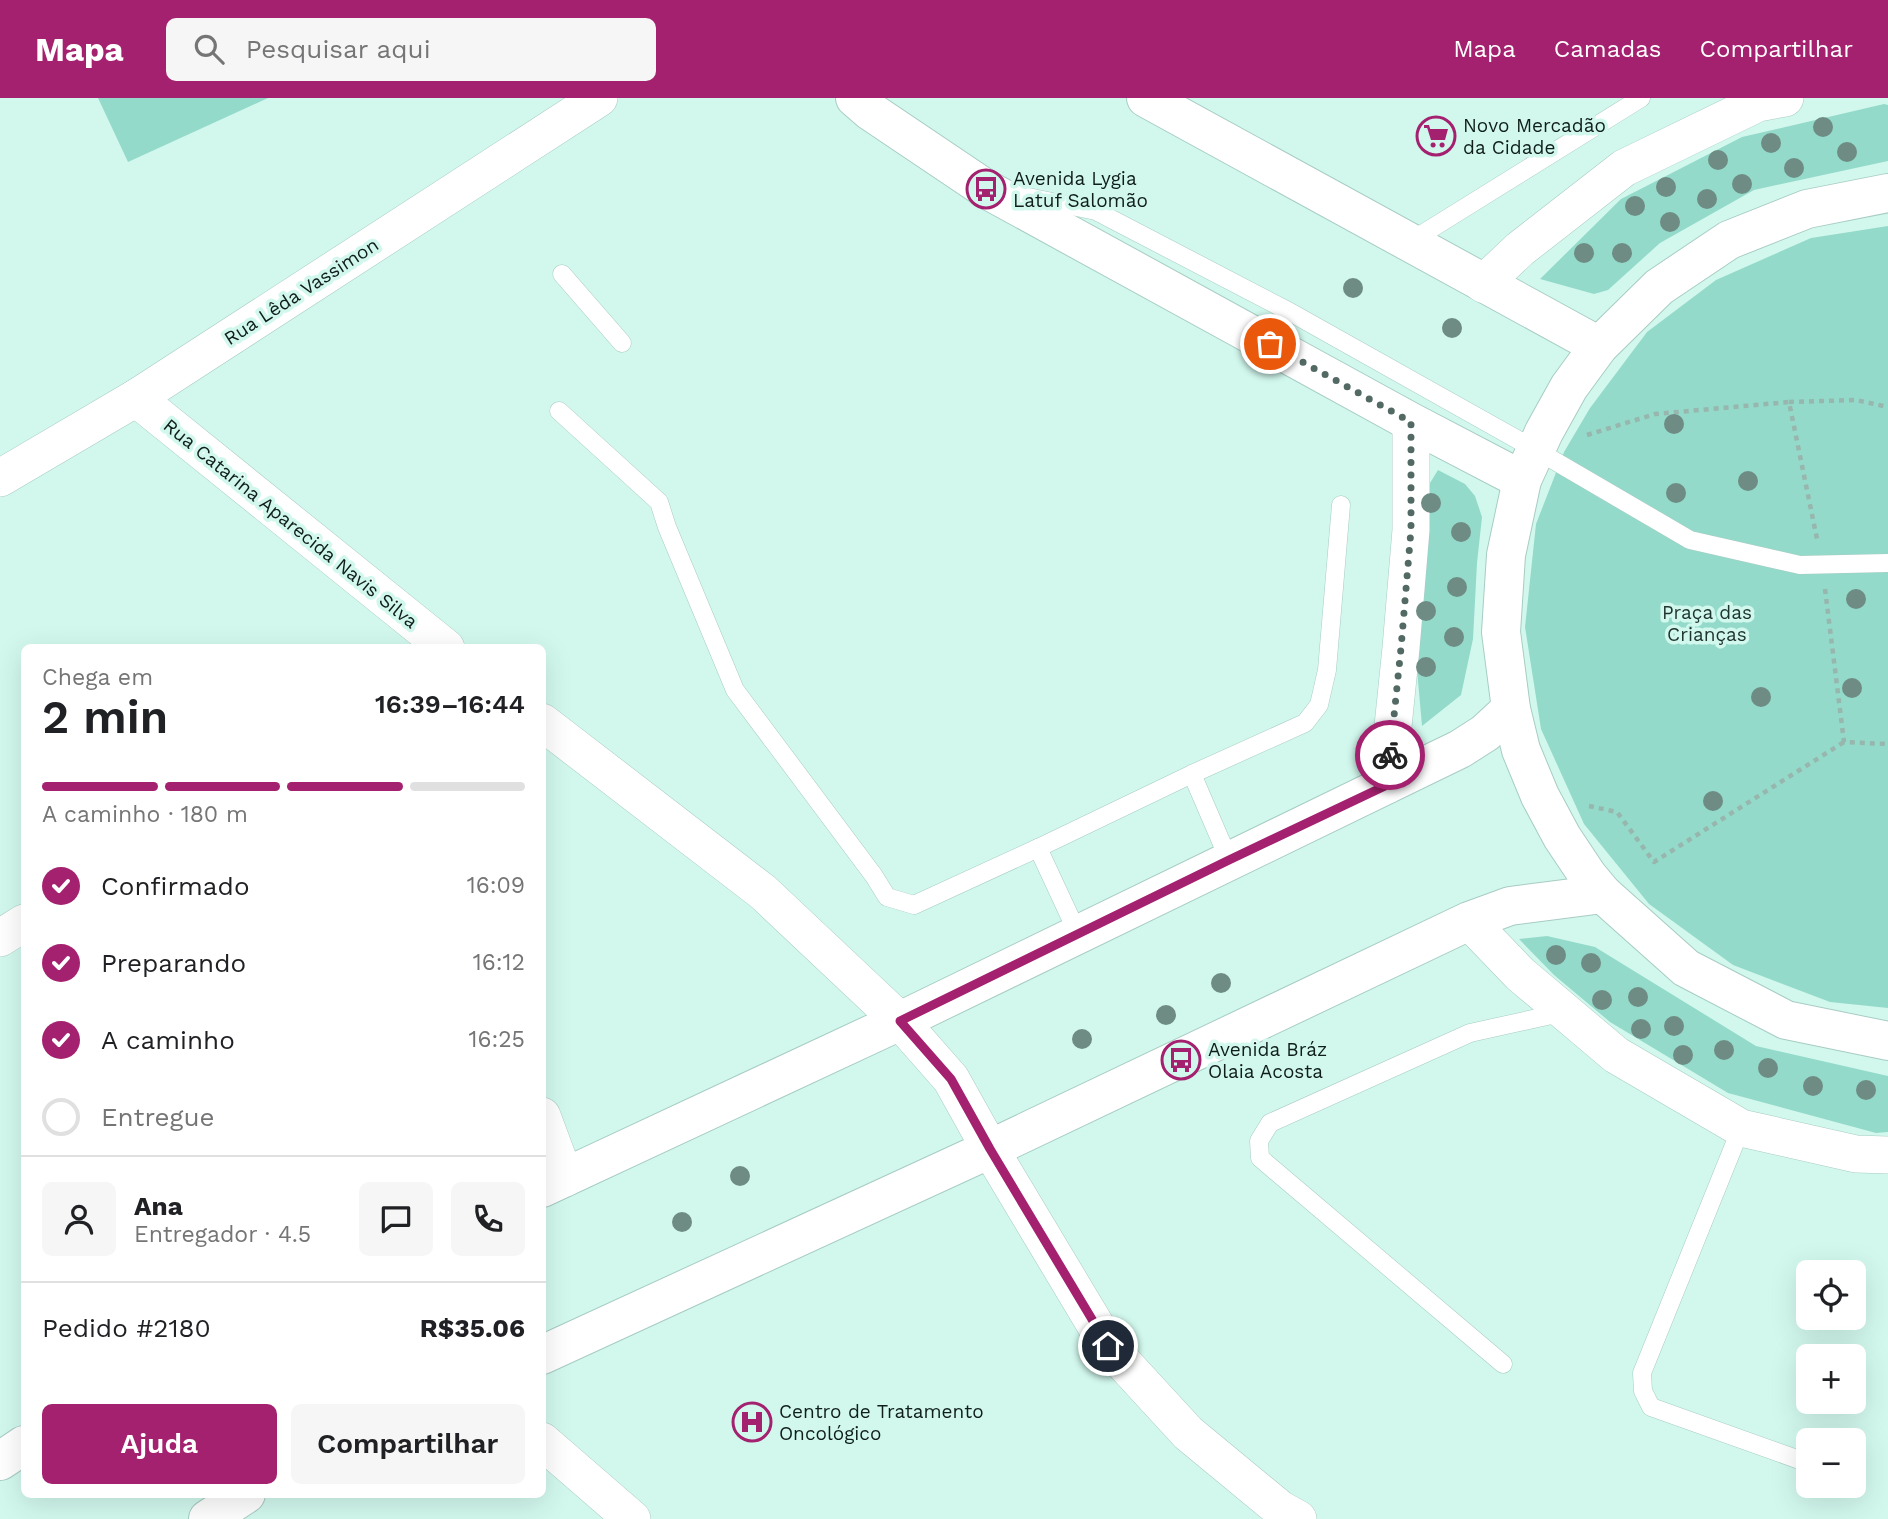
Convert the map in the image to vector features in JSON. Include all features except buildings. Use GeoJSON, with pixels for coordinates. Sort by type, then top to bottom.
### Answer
{"type":"FeatureCollection","features":[{"type":"Feature","properties":{"kind":"main road"},"geometry":{"type":"LineString","coordinates":[[855,98],[870,111],[986,189],[1411,422],[1529,465]]}},
{"type":"Feature","properties":{"kind":"main road"},"geometry":{"type":"LineString","coordinates":[[1146,98],[1599,346]]}},
{"type":"Feature","properties":{"kind":"main road"},"geometry":{"type":"LineString","coordinates":[[1888,193],[1807,209],[1729,240],[1658,287],[1599,346],[1569,387],[1529,465],[1506,555],[1501,632],[1511,709],[1521,751],[1540,796],[1562,837],[1603,894],[1686,968],[1718,985],[1786,1020],[1888,1041]]}},
{"type":"Feature","properties":{"kind":"main road"},"geometry":{"type":"LineString","coordinates":[[554,1183],[900,1021],[1460,749],[1485,733],[1511,709]]}},
{"type":"Feature","properties":{"kind":"main road"},"geometry":{"type":"LineString","coordinates":[[546,1353],[990,1149],[1469,921],[1510,906],[1603,894]]}},
{"type":"Feature","properties":{"kind":"main road"},"geometry":{"type":"LineString","coordinates":[[0,1461],[21,1448]]}},
{"type":"Feature","properties":{"kind":"main road"},"geometry":{"type":"LineString","coordinates":[[208,1519],[240,1498]]}},
{"type":"Feature","properties":{"kind":"street","name":"Rua Lêda Vassimon"},"geometry":{"type":"LineString","coordinates":[[0,478],[135,398],[599,98]]}},
{"type":"Feature","properties":{"kind":"street"},"geometry":{"type":"LineString","coordinates":[[1483,284],[1520,248],[1624,168],[1758,103],[1785,98]]}},
{"type":"Feature","properties":{"kind":"street","name":"Rua Catarina Aparecida Navis Silva"},"geometry":{"type":"LineString","coordinates":[[135,398],[441,644]]}},
{"type":"Feature","properties":{"kind":"street"},"geometry":{"type":"LineString","coordinates":[[1387,785],[1411,530],[1411,422]]}},
{"type":"Feature","properties":{"kind":"street"},"geometry":{"type":"LineString","coordinates":[[546,725],[763,892],[900,1021],[951,1079],[1108,1346],[1188,1433],[1280,1509],[1297,1519]]}},
{"type":"Feature","properties":{"kind":"street"},"geometry":{"type":"LineString","coordinates":[[1469,921],[1520,974],[1616,1055],[1741,1128],[1856,1154],[1888,1155]]}},
{"type":"Feature","properties":{"kind":"street"},"geometry":{"type":"LineString","coordinates":[[0,938],[21,925]]}},
{"type":"Feature","properties":{"kind":"street"},"geometry":{"type":"LineString","coordinates":[[546,1138],[554,1183]]}},
{"type":"Feature","properties":{"kind":"street"},"geometry":{"type":"LineString","coordinates":[[546,1444],[632,1519]]}},
{"type":"Feature","properties":{"kind":"lane"},"geometry":{"type":"LineString","coordinates":[[1408,243],[1641,98]]}},
{"type":"Feature","properties":{"kind":"lane"},"geometry":{"type":"LineString","coordinates":[[986,189],[1096,211],[1290,312],[1529,465],[1690,540],[1800,565],[1888,563]]}},
{"type":"Feature","properties":{"kind":"lane"},"geometry":{"type":"LineString","coordinates":[[562,274],[622,343]]}},
{"type":"Feature","properties":{"kind":"lane"},"geometry":{"type":"LineString","coordinates":[[559,411],[659,502],[734,690],[887,897],[914,905],[1305,723],[1319,705],[1327,670],[1341,505]]}},
{"type":"Feature","properties":{"kind":"lane"},"geometry":{"type":"LineString","coordinates":[[1192,774],[1229,860]]}},
{"type":"Feature","properties":{"kind":"lane"},"geometry":{"type":"LineString","coordinates":[[1038,848],[1079,934]]}},
{"type":"Feature","properties":{"kind":"lane"},"geometry":{"type":"LineString","coordinates":[[1503,1364],[1260,1158],[1259,1141],[1270,1123],[1470,1033],[1565,1013]]}},
{"type":"Feature","properties":{"kind":"lane"},"geometry":{"type":"LineString","coordinates":[[1741,1128],[1642,1373],[1643,1391],[1651,1407],[1796,1459]]}},
{"type":"Feature","properties":{"kind":"path"},"geometry":{"type":"LineString","coordinates":[[1529,465],[1655,414],[1789,402],[1856,400],[1888,407]]}},
{"type":"Feature","properties":{"kind":"path"},"geometry":{"type":"LineString","coordinates":[[1789,402],[1822,564],[1844,741]]}},
{"type":"Feature","properties":{"kind":"path"},"geometry":{"type":"LineString","coordinates":[[1540,796],[1617,812],[1654,862],[1844,741],[1888,744]]}},
{"type":"Feature","properties":{"kind":"green space"},"geometry":{"type":"Polygon","coordinates":[[[98,98],[268,98],[128,162],[98,98]]]}},
{"type":"Feature","properties":{"kind":"green space"},"geometry":{"type":"Polygon","coordinates":[[[1888,105],[1888,161],[1754,190],[1660,243],[1608,290],[1594,294],[1540,279],[1621,199],[1742,137],[1888,105]]]}},
{"type":"Feature","properties":{"kind":"green space","name":"Praça das Crianças"},"geometry":{"type":"Polygon","coordinates":[[[1888,226],[1888,1008],[1830,1002],[1733,965],[1649,904],[1584,824],[1541,729],[1525,627],[1536,524],[1564,452],[1590,408],[1647,332],[1716,280],[1811,238],[1888,226]]]}},
{"type":"Feature","properties":{"kind":"green space"},"geometry":{"type":"Polygon","coordinates":[[[1438,470],[1465,484],[1475,496],[1482,517],[1473,639],[1461,695],[1422,726],[1414,636],[1422,496],[1438,470]]]}},
{"type":"Feature","properties":{"kind":"green space"},"geometry":{"type":"Polygon","coordinates":[[[1547,936],[1595,947],[1756,1046],[1888,1076],[1888,1132],[1876,1133],[1728,1093],[1610,1022],[1554,975],[1519,939],[1547,936]]]}},
{"type":"Feature","properties":{"kind":"way so far"},"geometry":{"type":"LineString","coordinates":[[1270,344],[1411,422],[1411,530],[1390,755]]}},
{"type":"Feature","properties":{"kind":"place","name":"Novo Mercadão da Cidade"},"geometry":{"type":"Point","coordinates":[1436,136]}},
{"type":"Feature","properties":{"kind":"place","name":"Avenida Lygia Latuf Salomão"},"geometry":{"type":"Point","coordinates":[986,189]}},
{"type":"Feature","properties":{"kind":"place","name":"Avenida Bráz Olaia Acosta"},"geometry":{"type":"Point","coordinates":[1181,1060]}},
{"type":"Feature","properties":{"kind":"place","name":"Centro de Tratamento Oncológico"},"geometry":{"type":"Point","coordinates":[752,1422]}},
{"type":"Feature","properties":{"kind":"route"},"geometry":{"type":"LineString","coordinates":[[1108,1346],[951,1079],[900,1021],[1387,785],[1390,755]]}}]}
